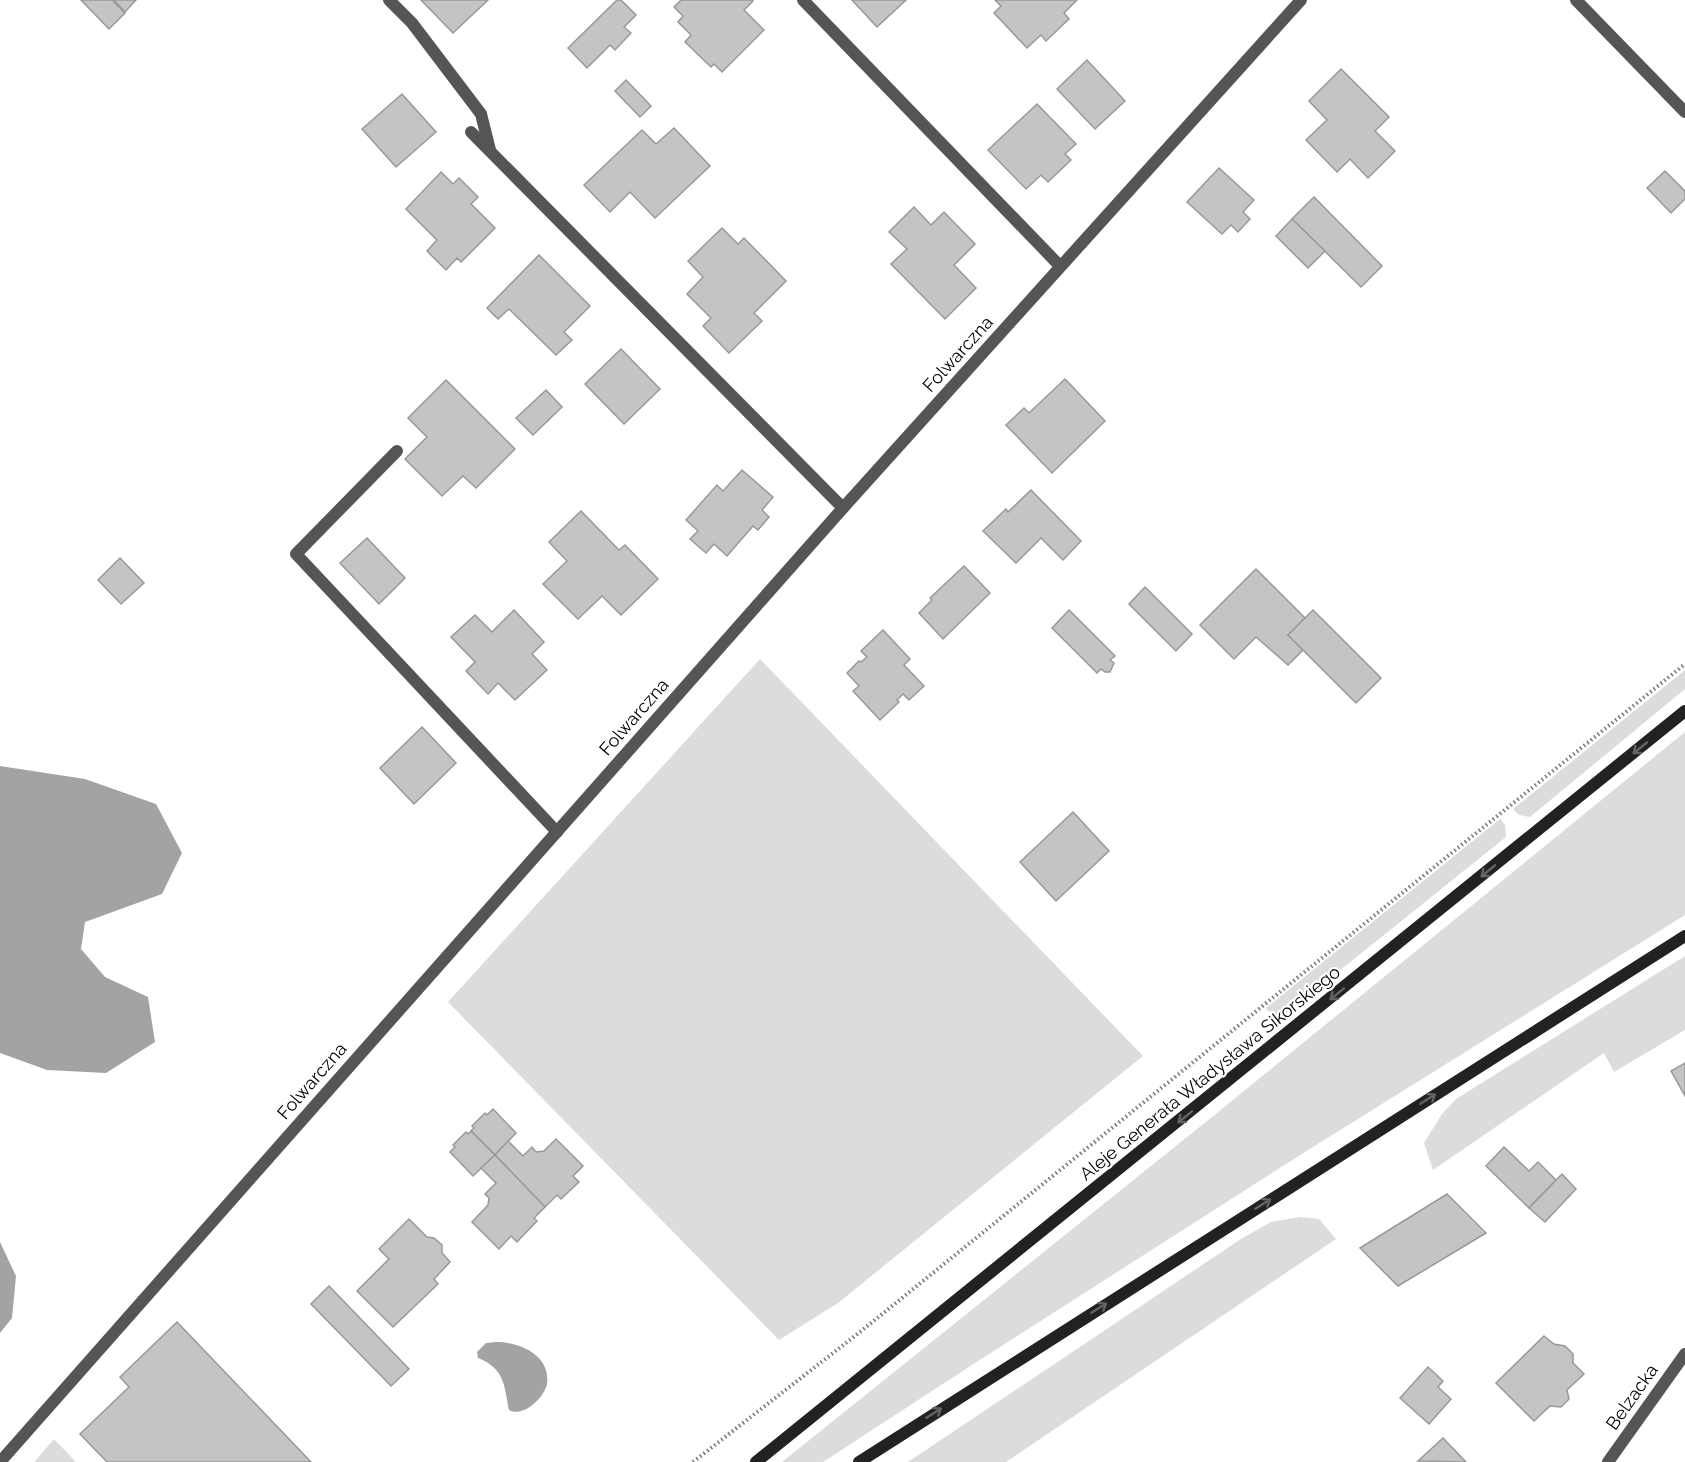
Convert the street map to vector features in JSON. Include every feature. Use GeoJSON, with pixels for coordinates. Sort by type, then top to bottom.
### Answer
{"type":"FeatureCollection","features":[{"type":"Feature","properties":{"kind":"main road","name":"Aleje Generała Władysława Sikorskiego"},"geometry":{"type":"LineString","coordinates":[[756,1462],[1685,711]]}},
{"type":"Feature","properties":{"kind":"main road"},"geometry":{"type":"LineString","coordinates":[[859,1462],[1685,936]]}},
{"type":"Feature","properties":{"kind":"street"},"geometry":{"type":"LineString","coordinates":[[389,0],[412,23],[481,114],[489,150]]}},
{"type":"Feature","properties":{"kind":"street"},"geometry":{"type":"LineString","coordinates":[[803,0],[1060,266]]}},
{"type":"Feature","properties":{"kind":"street","name":"Folwarczna"},"geometry":{"type":"LineString","coordinates":[[0,1462],[843,508],[1301,0]]}},
{"type":"Feature","properties":{"kind":"street"},"geometry":{"type":"LineString","coordinates":[[1576,0],[1685,112]]}},
{"type":"Feature","properties":{"kind":"street"},"geometry":{"type":"LineString","coordinates":[[471,132],[843,508]]}},
{"type":"Feature","properties":{"kind":"street"},"geometry":{"type":"LineString","coordinates":[[397,451],[297,554],[557,832]]}},
{"type":"Feature","properties":{"kind":"street","name":"Belzacka"},"geometry":{"type":"LineString","coordinates":[[1608,1462],[1685,1354]]}},
{"type":"Feature","properties":{"kind":"path"},"geometry":{"type":"LineString","coordinates":[[693,1462],[860,1332],[1685,664]]}},
{"type":"Feature","properties":{"kind":"shaded area"},"geometry":{"type":"Polygon","coordinates":[[[760,659],[1143,1056],[838,1303],[779,1340],[448,1002],[760,659]]]}},
{"type":"Feature","properties":{"kind":"shaded area"},"geometry":{"type":"Polygon","coordinates":[[[1685,670],[1685,689],[1530,817],[1519,815],[1513,809],[1685,670]]]}},
{"type":"Feature","properties":{"kind":"shaded area"},"geometry":{"type":"Polygon","coordinates":[[[1685,732],[1685,915],[1297,1157],[823,1462],[782,1462],[1212,1117],[1685,732]]]}},
{"type":"Feature","properties":{"kind":"shaded area"},"geometry":{"type":"Polygon","coordinates":[[[0,766],[85,779],[156,804],[182,853],[162,894],[85,922],[81,949],[105,977],[148,997],[155,1042],[106,1073],[47,1070],[0,1053],[0,766]]]}},
{"type":"Feature","properties":{"kind":"shaded area"},"geometry":{"type":"Polygon","coordinates":[[[1500,819],[1505,825],[1506,837],[1283,1016],[1268,1011],[1266,1008],[1500,819]]]}},
{"type":"Feature","properties":{"kind":"shaded area"},"geometry":{"type":"Polygon","coordinates":[[[1685,956],[1685,1030],[1614,1072],[1604,1053],[1433,1170],[1424,1143],[1442,1114],[1456,1099],[1685,956]]]}},
{"type":"Feature","properties":{"kind":"shaded area"},"geometry":{"type":"Polygon","coordinates":[[[1300,1217],[1319,1219],[1336,1239],[1006,1462],[908,1462],[1241,1239],[1271,1222],[1300,1217]]]}},
{"type":"Feature","properties":{"kind":"shaded area"},"geometry":{"type":"Polygon","coordinates":[[[0,1242],[16,1276],[12,1318],[0,1333],[0,1242]]]}},
{"type":"Feature","properties":{"kind":"shaded area"},"geometry":{"type":"Polygon","coordinates":[[[486,1343],[514,1344],[532,1352],[544,1365],[547,1374],[545,1389],[542,1395],[526,1409],[515,1412],[509,1410],[502,1379],[494,1367],[478,1358],[477,1352],[486,1343]]]}},
{"type":"Feature","properties":{"kind":"shaded area"},"geometry":{"type":"Polygon","coordinates":[[[54,1439],[76,1462],[34,1462],[54,1439]]]}},
{"type":"Feature","properties":{"kind":"building"},"geometry":{"type":"Polygon","coordinates":[[[81,0],[112,0],[125,13],[109,29],[81,0]]]}},
{"type":"Feature","properties":{"kind":"building"},"geometry":{"type":"Polygon","coordinates":[[[114,0],[136,0],[125,12],[114,0]]]}},
{"type":"Feature","properties":{"kind":"building"},"geometry":{"type":"Polygon","coordinates":[[[421,0],[488,0],[453,33],[421,0]]]}},
{"type":"Feature","properties":{"kind":"building"},"geometry":{"type":"Polygon","coordinates":[[[617,0],[621,0],[636,15],[624,27],[631,33],[615,50],[610,45],[587,68],[568,48],[617,0]]]}},
{"type":"Feature","properties":{"kind":"building"},"geometry":{"type":"Polygon","coordinates":[[[681,0],[752,0],[744,10],[764,30],[722,72],[714,64],[711,67],[685,42],[691,35],[678,22],[683,16],[674,7],[681,0]]]}},
{"type":"Feature","properties":{"kind":"building"},"geometry":{"type":"Polygon","coordinates":[[[852,0],[906,0],[877,27],[852,0]]]}},
{"type":"Feature","properties":{"kind":"building"},"geometry":{"type":"Polygon","coordinates":[[[995,0],[1077,0],[1064,13],[1069,19],[1046,41],[1041,35],[1027,48],[994,13],[1001,6],[995,0]]]}},
{"type":"Feature","properties":{"kind":"building"},"geometry":{"type":"Polygon","coordinates":[[[1087,60],[1125,101],[1095,129],[1057,89],[1087,60]]]}},
{"type":"Feature","properties":{"kind":"building"},"geometry":{"type":"Polygon","coordinates":[[[1341,69],[1389,117],[1375,131],[1395,151],[1368,178],[1350,159],[1337,172],[1306,140],[1327,120],[1309,101],[1341,69]]]}},
{"type":"Feature","properties":{"kind":"building"},"geometry":{"type":"Polygon","coordinates":[[[626,80],[651,106],[640,117],[615,91],[626,80]]]}},
{"type":"Feature","properties":{"kind":"building"},"geometry":{"type":"Polygon","coordinates":[[[402,94],[436,132],[396,167],[362,129],[402,94]]]}},
{"type":"Feature","properties":{"kind":"building"},"geometry":{"type":"Polygon","coordinates":[[[1037,104],[1076,144],[1065,154],[1071,160],[1048,182],[1041,175],[1026,189],[988,150],[1037,104]]]}},
{"type":"Feature","properties":{"kind":"building"},"geometry":{"type":"Polygon","coordinates":[[[674,128],[710,166],[655,218],[630,192],[610,212],[584,185],[642,130],[656,144],[674,128]]]}},
{"type":"Feature","properties":{"kind":"building"},"geometry":{"type":"Polygon","coordinates":[[[1219,168],[1254,200],[1243,212],[1250,219],[1238,232],[1231,225],[1222,234],[1187,202],[1219,168]]]}},
{"type":"Feature","properties":{"kind":"building"},"geometry":{"type":"Polygon","coordinates":[[[1665,171],[1685,191],[1685,199],[1671,213],[1647,188],[1665,171]]]}},
{"type":"Feature","properties":{"kind":"building"},"geometry":{"type":"Polygon","coordinates":[[[441,172],[453,184],[459,178],[478,197],[471,204],[495,228],[461,262],[457,258],[446,270],[427,251],[437,240],[406,209],[441,172]]]}},
{"type":"Feature","properties":{"kind":"building"},"geometry":{"type":"Polygon","coordinates":[[[1314,197],[1382,266],[1361,287],[1292,219],[1314,197]]]}},
{"type":"Feature","properties":{"kind":"building"},"geometry":{"type":"Polygon","coordinates":[[[914,207],[931,225],[944,212],[975,244],[954,265],[976,288],[945,319],[891,264],[907,249],[889,232],[914,207]]]}},
{"type":"Feature","properties":{"kind":"building"},"geometry":{"type":"Polygon","coordinates":[[[1292,219],[1325,251],[1308,268],[1276,236],[1292,219]]]}},
{"type":"Feature","properties":{"kind":"building"},"geometry":{"type":"Polygon","coordinates":[[[722,228],[738,244],[744,238],[786,281],[754,313],[762,321],[729,353],[703,326],[711,318],[687,294],[703,277],[688,261],[722,228]]]}},
{"type":"Feature","properties":{"kind":"building"},"geometry":{"type":"Polygon","coordinates":[[[539,255],[590,306],[564,332],[572,340],[556,355],[509,309],[498,319],[487,308],[539,255]]]}},
{"type":"Feature","properties":{"kind":"building"},"geometry":{"type":"Polygon","coordinates":[[[621,349],[660,389],[624,424],[585,384],[621,349]]]}},
{"type":"Feature","properties":{"kind":"building"},"geometry":{"type":"Polygon","coordinates":[[[1065,379],[1105,421],[1052,473],[1006,425],[1024,408],[1029,413],[1065,379]]]}},
{"type":"Feature","properties":{"kind":"building"},"geometry":{"type":"Polygon","coordinates":[[[446,380],[515,449],[476,488],[463,476],[442,496],[405,459],[427,437],[408,418],[446,380]]]}},
{"type":"Feature","properties":{"kind":"building"},"geometry":{"type":"Polygon","coordinates":[[[546,390],[562,407],[533,435],[516,418],[546,390]]]}},
{"type":"Feature","properties":{"kind":"building"},"geometry":{"type":"Polygon","coordinates":[[[742,470],[773,497],[762,510],[769,517],[758,530],[753,526],[727,556],[714,544],[706,553],[690,539],[698,531],[686,520],[717,485],[723,491],[742,470]]]}},
{"type":"Feature","properties":{"kind":"building"},"geometry":{"type":"Polygon","coordinates":[[[1031,490],[1081,541],[1063,560],[1041,538],[1016,563],[983,531],[1031,490]]]}},
{"type":"Feature","properties":{"kind":"building"},"geometry":{"type":"Polygon","coordinates":[[[581,511],[619,550],[625,545],[658,579],[621,615],[602,596],[578,619],[543,584],[567,561],[549,542],[581,511]]]}},
{"type":"Feature","properties":{"kind":"building"},"geometry":{"type":"Polygon","coordinates":[[[367,538],[405,578],[379,604],[340,563],[367,538]]]}},
{"type":"Feature","properties":{"kind":"building"},"geometry":{"type":"Polygon","coordinates":[[[120,558],[144,583],[121,604],[98,580],[120,558]]]}},
{"type":"Feature","properties":{"kind":"building"},"geometry":{"type":"Polygon","coordinates":[[[964,566],[990,593],[943,639],[919,613],[932,600],[930,598],[964,566]]]}},
{"type":"Feature","properties":{"kind":"building"},"geometry":{"type":"Polygon","coordinates":[[[1256,569],[1305,618],[1288,635],[1303,650],[1288,665],[1256,637],[1234,659],[1200,625],[1256,569]]]}},
{"type":"Feature","properties":{"kind":"building"},"geometry":{"type":"Polygon","coordinates":[[[1145,587],[1192,634],[1176,651],[1129,604],[1145,587]]]}},
{"type":"Feature","properties":{"kind":"building"},"geometry":{"type":"Polygon","coordinates":[[[514,610],[544,642],[532,654],[547,670],[515,700],[498,683],[488,694],[466,671],[475,662],[451,637],[475,615],[492,632],[514,610]]]}},
{"type":"Feature","properties":{"kind":"building"},"geometry":{"type":"Polygon","coordinates":[[[1069,610],[1115,656],[1110,660],[1114,663],[1110,672],[1101,669],[1097,673],[1052,628],[1069,610]]]}},
{"type":"Feature","properties":{"kind":"building"},"geometry":{"type":"Polygon","coordinates":[[[1313,610],[1381,678],[1356,703],[1288,635],[1313,610]]]}},
{"type":"Feature","properties":{"kind":"building"},"geometry":{"type":"Polygon","coordinates":[[[883,630],[910,659],[904,665],[924,686],[909,700],[903,694],[897,700],[899,702],[880,720],[853,691],[859,686],[847,673],[859,661],[867,657],[861,651],[883,630]]]}},
{"type":"Feature","properties":{"kind":"building"},"geometry":{"type":"Polygon","coordinates":[[[422,727],[456,763],[414,804],[380,768],[422,727]]]}},
{"type":"Feature","properties":{"kind":"building"},"geometry":{"type":"Polygon","coordinates":[[[1073,812],[1109,851],[1056,901],[1020,862],[1073,812]]]}},
{"type":"Feature","properties":{"kind":"building"},"geometry":{"type":"Polygon","coordinates":[[[1685,1063],[1685,1096],[1671,1071],[1685,1063]]]}},
{"type":"Feature","properties":{"kind":"building"},"geometry":{"type":"Polygon","coordinates":[[[493,1109],[516,1133],[495,1155],[471,1131],[474,1128],[472,1126],[485,1113],[487,1115],[493,1109]]]}},
{"type":"Feature","properties":{"kind":"building"},"geometry":{"type":"Polygon","coordinates":[[[471,1131],[495,1155],[473,1176],[450,1152],[455,1147],[453,1145],[466,1132],[468,1134],[471,1131]]]}},
{"type":"Feature","properties":{"kind":"building"},"geometry":{"type":"Polygon","coordinates":[[[556,1139],[583,1166],[573,1176],[579,1182],[561,1199],[557,1195],[545,1207],[495,1155],[508,1141],[523,1156],[532,1147],[536,1152],[544,1151],[556,1139]]]}},
{"type":"Feature","properties":{"kind":"building"},"geometry":{"type":"Polygon","coordinates":[[[1504,1147],[1529,1171],[1538,1162],[1556,1180],[1529,1208],[1486,1166],[1504,1147]]]}},
{"type":"Feature","properties":{"kind":"building"},"geometry":{"type":"Polygon","coordinates":[[[495,1155],[545,1207],[534,1218],[537,1221],[517,1242],[511,1236],[499,1249],[472,1222],[488,1205],[489,1198],[485,1194],[496,1183],[481,1168],[495,1155]]]}},
{"type":"Feature","properties":{"kind":"building"},"geometry":{"type":"Polygon","coordinates":[[[1562,1174],[1576,1189],[1545,1222],[1529,1208],[1562,1174]]]}},
{"type":"Feature","properties":{"kind":"building"},"geometry":{"type":"Polygon","coordinates":[[[1447,1194],[1486,1233],[1398,1286],[1360,1248],[1447,1194]]]}},
{"type":"Feature","properties":{"kind":"building"},"geometry":{"type":"Polygon","coordinates":[[[409,1219],[427,1237],[434,1238],[442,1245],[442,1253],[450,1262],[434,1279],[438,1284],[393,1327],[357,1291],[389,1259],[379,1249],[409,1219]]]}},
{"type":"Feature","properties":{"kind":"building"},"geometry":{"type":"Polygon","coordinates":[[[329,1286],[409,1369],[391,1386],[311,1304],[329,1286]]]}},
{"type":"Feature","properties":{"kind":"building"},"geometry":{"type":"Polygon","coordinates":[[[177,1322],[311,1462],[107,1462],[80,1434],[129,1387],[120,1377],[177,1322]]]}},
{"type":"Feature","properties":{"kind":"building"},"geometry":{"type":"Polygon","coordinates":[[[1544,1336],[1554,1344],[1565,1346],[1573,1354],[1573,1363],[1584,1374],[1567,1390],[1569,1399],[1561,1407],[1550,1406],[1534,1421],[1496,1383],[1544,1336]]]}},
{"type":"Feature","properties":{"kind":"building"},"geometry":{"type":"Polygon","coordinates":[[[1428,1367],[1443,1381],[1438,1387],[1451,1399],[1429,1424],[1400,1398],[1428,1367]]]}},
{"type":"Feature","properties":{"kind":"building"},"geometry":{"type":"Polygon","coordinates":[[[1443,1438],[1466,1462],[1418,1461],[1443,1438]]]}}]}
